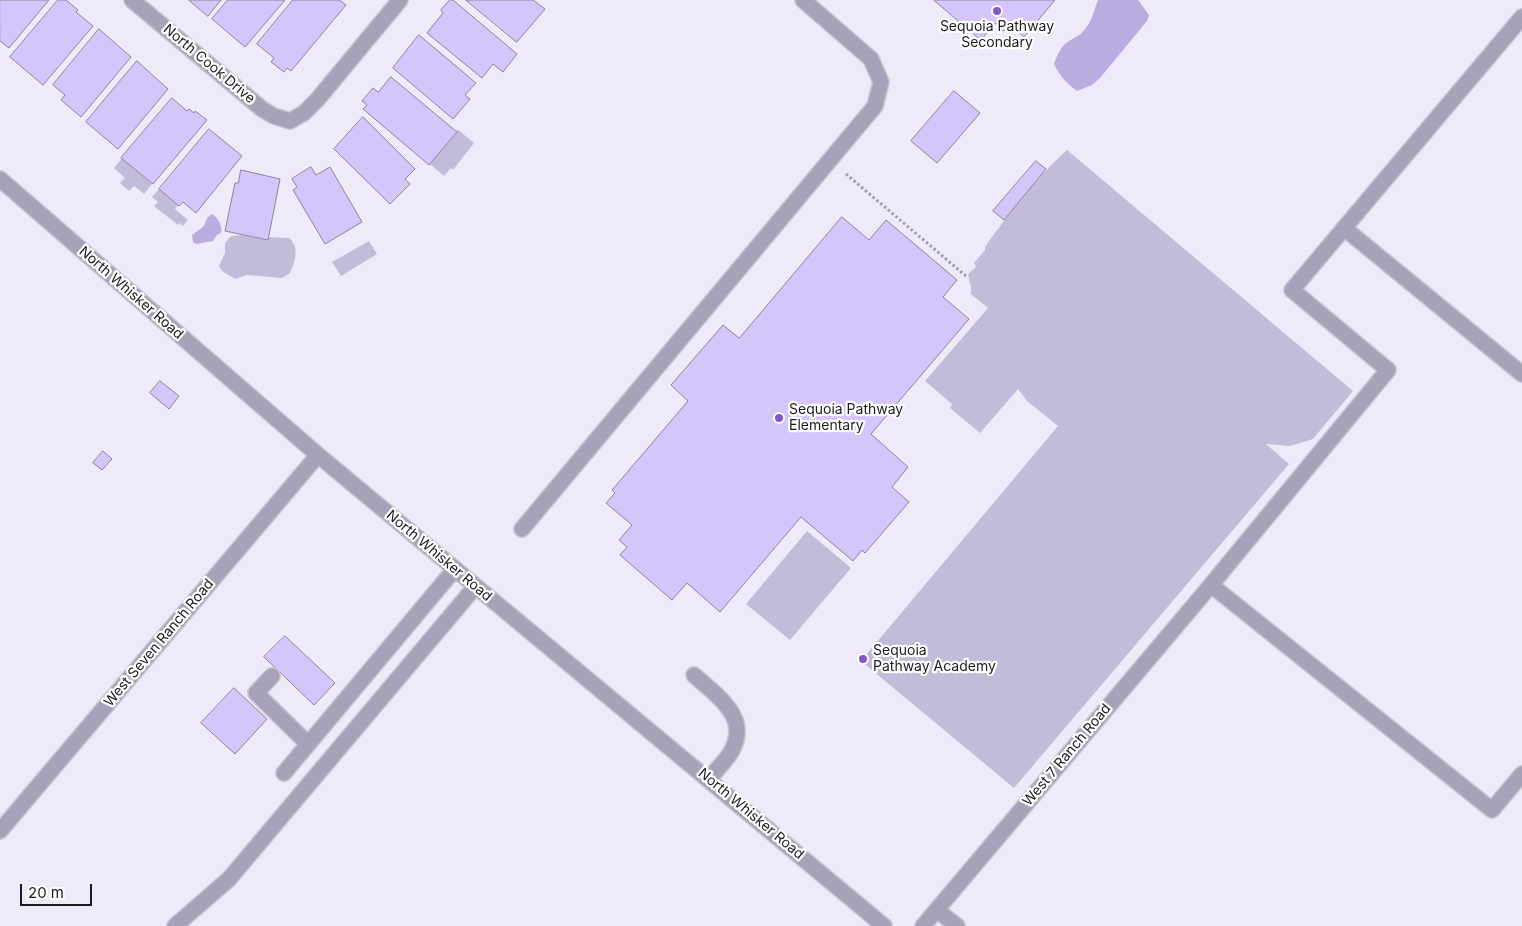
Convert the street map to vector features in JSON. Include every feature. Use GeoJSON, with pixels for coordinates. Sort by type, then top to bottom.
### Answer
{"type":"FeatureCollection","features":[{"type":"Feature","properties":{"kind":"street","name":"North Cook Drive"},"geometry":{"type":"LineString","coordinates":[[132,0],[262,109],[274,116],[290,121],[304,113],[317,100],[400,0]]}},
{"type":"Feature","properties":{"kind":"street"},"geometry":{"type":"LineString","coordinates":[[522,529],[875,106],[881,82],[871,59],[803,0]]}},
{"type":"Feature","properties":{"kind":"street"},"geometry":{"type":"LineString","coordinates":[[1522,16],[1344,228],[1522,374]]}},
{"type":"Feature","properties":{"kind":"street","name":"North Whisker Road"},"geometry":{"type":"LineString","coordinates":[[0,179],[318,455],[454,570],[709,779],[884,926]]}},
{"type":"Feature","properties":{"kind":"street","name":"West 7 Ranch Road"},"geometry":{"type":"LineString","coordinates":[[923,926],[1211,585],[1388,370],[1292,290],[1344,228]]}},
{"type":"Feature","properties":{"kind":"street","name":"West Seven Ranch Road"},"geometry":{"type":"LineString","coordinates":[[0,831],[318,455]]}},
{"type":"Feature","properties":{"kind":"street"},"geometry":{"type":"LineString","coordinates":[[284,772],[454,570]]}},
{"type":"Feature","properties":{"kind":"street"},"geometry":{"type":"LineString","coordinates":[[1211,585],[1492,810],[1522,774]]}},
{"type":"Feature","properties":{"kind":"street"},"geometry":{"type":"LineString","coordinates":[[175,926],[229,879],[475,587]]}},
{"type":"Feature","properties":{"kind":"street"},"geometry":{"type":"LineString","coordinates":[[272,676],[256,693],[308,744]]}},
{"type":"Feature","properties":{"kind":"street"},"geometry":{"type":"LineString","coordinates":[[694,676],[722,700],[734,715],[738,734],[731,752],[709,779]]}},
{"type":"Feature","properties":{"kind":"street"},"geometry":{"type":"LineString","coordinates":[[937,910],[957,926]]}},
{"type":"Feature","properties":{"kind":"path"},"geometry":{"type":"LineString","coordinates":[[846,174],[966,276]]}},
{"type":"Feature","properties":{"kind":"shaded area"},"geometry":{"type":"Polygon","coordinates":[[[1098,0],[1138,0],[1149,15],[1147,21],[1100,78],[1092,85],[1077,91],[1064,79],[1054,64],[1064,45],[1081,33],[1087,26],[1098,0]]]}},
{"type":"Feature","properties":{"kind":"shaded area"},"geometry":{"type":"Polygon","coordinates":[[[457,129],[474,143],[453,170],[451,168],[444,176],[430,164],[457,132],[457,129]]]}},
{"type":"Feature","properties":{"kind":"shaded area"},"geometry":{"type":"Polygon","coordinates":[[[1067,150],[1353,391],[1313,439],[1290,446],[1266,444],[1289,464],[1014,788],[861,661],[1058,426],[1027,401],[1018,389],[980,433],[950,408],[952,404],[925,381],[988,308],[971,294],[968,274],[976,267],[974,263],[1023,197],[1067,150]]]}},
{"type":"Feature","properties":{"kind":"shaded area"},"geometry":{"type":"Polygon","coordinates":[[[122,158],[152,184],[144,194],[134,186],[129,191],[120,183],[125,178],[114,168],[122,158]]]}},
{"type":"Feature","properties":{"kind":"shaded area"},"geometry":{"type":"Polygon","coordinates":[[[159,189],[178,205],[175,209],[188,220],[183,226],[180,223],[178,225],[154,206],[158,202],[152,197],[159,189]]]}},
{"type":"Feature","properties":{"kind":"shaded area"},"geometry":{"type":"Polygon","coordinates":[[[212,214],[220,222],[221,233],[213,241],[196,244],[193,242],[192,235],[204,226],[207,218],[212,214]]]}},
{"type":"Feature","properties":{"kind":"shaded area"},"geometry":{"type":"Polygon","coordinates":[[[243,235],[267,240],[268,237],[289,238],[295,250],[295,259],[290,273],[282,278],[247,275],[235,279],[222,271],[219,266],[225,253],[225,243],[231,236],[243,235]]]}},
{"type":"Feature","properties":{"kind":"shaded area"},"geometry":{"type":"Polygon","coordinates":[[[369,241],[377,254],[341,276],[332,262],[369,241]]]}},
{"type":"Feature","properties":{"kind":"shaded area"},"geometry":{"type":"Polygon","coordinates":[[[807,531],[851,568],[790,640],[746,604],[807,531]]]}},
{"type":"Feature","properties":{"kind":"building"},"geometry":{"type":"Polygon","coordinates":[[[0,0],[49,0],[9,48],[0,41],[0,0]]]}},
{"type":"Feature","properties":{"kind":"building"},"geometry":{"type":"Polygon","coordinates":[[[58,0],[66,0],[78,10],[76,12],[93,26],[43,85],[10,57],[58,0]]]}},
{"type":"Feature","properties":{"kind":"building"},"geometry":{"type":"Polygon","coordinates":[[[189,0],[221,0],[208,16],[189,0]]]}},
{"type":"Feature","properties":{"kind":"building"},"geometry":{"type":"Polygon","coordinates":[[[228,0],[285,0],[245,47],[212,19],[228,0]]]}},
{"type":"Feature","properties":{"kind":"building"},"geometry":{"type":"Polygon","coordinates":[[[293,0],[339,0],[346,5],[291,71],[287,68],[284,72],[271,62],[274,58],[257,44],[293,0]]]}},
{"type":"Feature","properties":{"kind":"building"},"geometry":{"type":"Polygon","coordinates":[[[450,0],[453,0],[517,54],[503,72],[493,64],[482,78],[427,33],[443,13],[441,10],[450,0]]]}},
{"type":"Feature","properties":{"kind":"building"},"geometry":{"type":"Polygon","coordinates":[[[466,0],[533,0],[545,9],[517,42],[466,0]]]}},
{"type":"Feature","properties":{"kind":"building","name":"Sequoia Pathway Secondary"},"geometry":{"type":"Polygon","coordinates":[[[934,0],[1055,0],[1024,37],[1009,24],[1004,31],[995,23],[981,40],[934,0]]]}},
{"type":"Feature","properties":{"kind":"building"},"geometry":{"type":"Polygon","coordinates":[[[99,29],[131,57],[81,117],[61,100],[65,95],[53,85],[99,29]]]}},
{"type":"Feature","properties":{"kind":"building"},"geometry":{"type":"Polygon","coordinates":[[[419,35],[476,83],[465,95],[470,99],[453,119],[393,68],[419,35]]]}},
{"type":"Feature","properties":{"kind":"building"},"geometry":{"type":"Polygon","coordinates":[[[137,61],[168,89],[118,149],[86,122],[137,61]]]}},
{"type":"Feature","properties":{"kind":"building"},"geometry":{"type":"Polygon","coordinates":[[[391,77],[457,132],[429,165],[363,109],[367,105],[362,101],[373,88],[378,92],[391,77]]]}},
{"type":"Feature","properties":{"kind":"building"},"geometry":{"type":"Polygon","coordinates":[[[954,91],[980,113],[937,163],[911,141],[954,91]]]}},
{"type":"Feature","properties":{"kind":"building"},"geometry":{"type":"Polygon","coordinates":[[[172,98],[187,111],[189,109],[194,113],[195,111],[207,120],[153,184],[121,158],[172,98]]]}},
{"type":"Feature","properties":{"kind":"building"},"geometry":{"type":"Polygon","coordinates":[[[363,117],[415,169],[405,179],[410,184],[390,204],[334,149],[363,117]]]}},
{"type":"Feature","properties":{"kind":"building"},"geometry":{"type":"Polygon","coordinates":[[[209,129],[242,156],[196,213],[183,202],[179,206],[159,189],[209,129]]]}},
{"type":"Feature","properties":{"kind":"building"},"geometry":{"type":"Polygon","coordinates":[[[1036,161],[1046,169],[1004,220],[993,211],[1036,161]]]}},
{"type":"Feature","properties":{"kind":"building"},"geometry":{"type":"Polygon","coordinates":[[[311,167],[316,175],[330,167],[362,222],[325,244],[293,190],[297,187],[292,179],[311,167]]]}},
{"type":"Feature","properties":{"kind":"building"},"geometry":{"type":"Polygon","coordinates":[[[241,170],[280,179],[268,240],[225,231],[235,183],[238,183],[241,170]]]}},
{"type":"Feature","properties":{"kind":"building","name":"Sequoia Pathway Elementary"},"geometry":{"type":"Polygon","coordinates":[[[842,217],[869,240],[886,220],[957,280],[943,297],[969,319],[871,434],[908,467],[892,487],[909,502],[865,553],[862,550],[853,561],[801,517],[720,612],[687,583],[672,600],[620,555],[627,547],[619,540],[632,525],[606,503],[615,493],[612,490],[688,401],[671,385],[723,325],[739,338],[842,217]]]}},
{"type":"Feature","properties":{"kind":"building"},"geometry":{"type":"Polygon","coordinates":[[[160,381],[179,396],[169,409],[150,393],[160,381]]]}},
{"type":"Feature","properties":{"kind":"building"},"geometry":{"type":"Polygon","coordinates":[[[103,451],[112,459],[102,470],[93,463],[103,451]]]}},
{"type":"Feature","properties":{"kind":"building"},"geometry":{"type":"Polygon","coordinates":[[[285,636],[335,683],[314,705],[264,657],[285,636]]]}},
{"type":"Feature","properties":{"kind":"building"},"geometry":{"type":"Polygon","coordinates":[[[234,688],[267,719],[235,754],[201,723],[234,688]]]}},
{"type":"Feature","properties":{"kind":"place","name":"Sequoia Pathway Secondary"},"geometry":{"type":"Point","coordinates":[997,11]}},
{"type":"Feature","properties":{"kind":"place","name":"Sequoia Pathway Elementary"},"geometry":{"type":"Point","coordinates":[779,418]}},
{"type":"Feature","properties":{"kind":"place","name":"Sequoia Pathway Academy"},"geometry":{"type":"Point","coordinates":[863,659]}}]}
